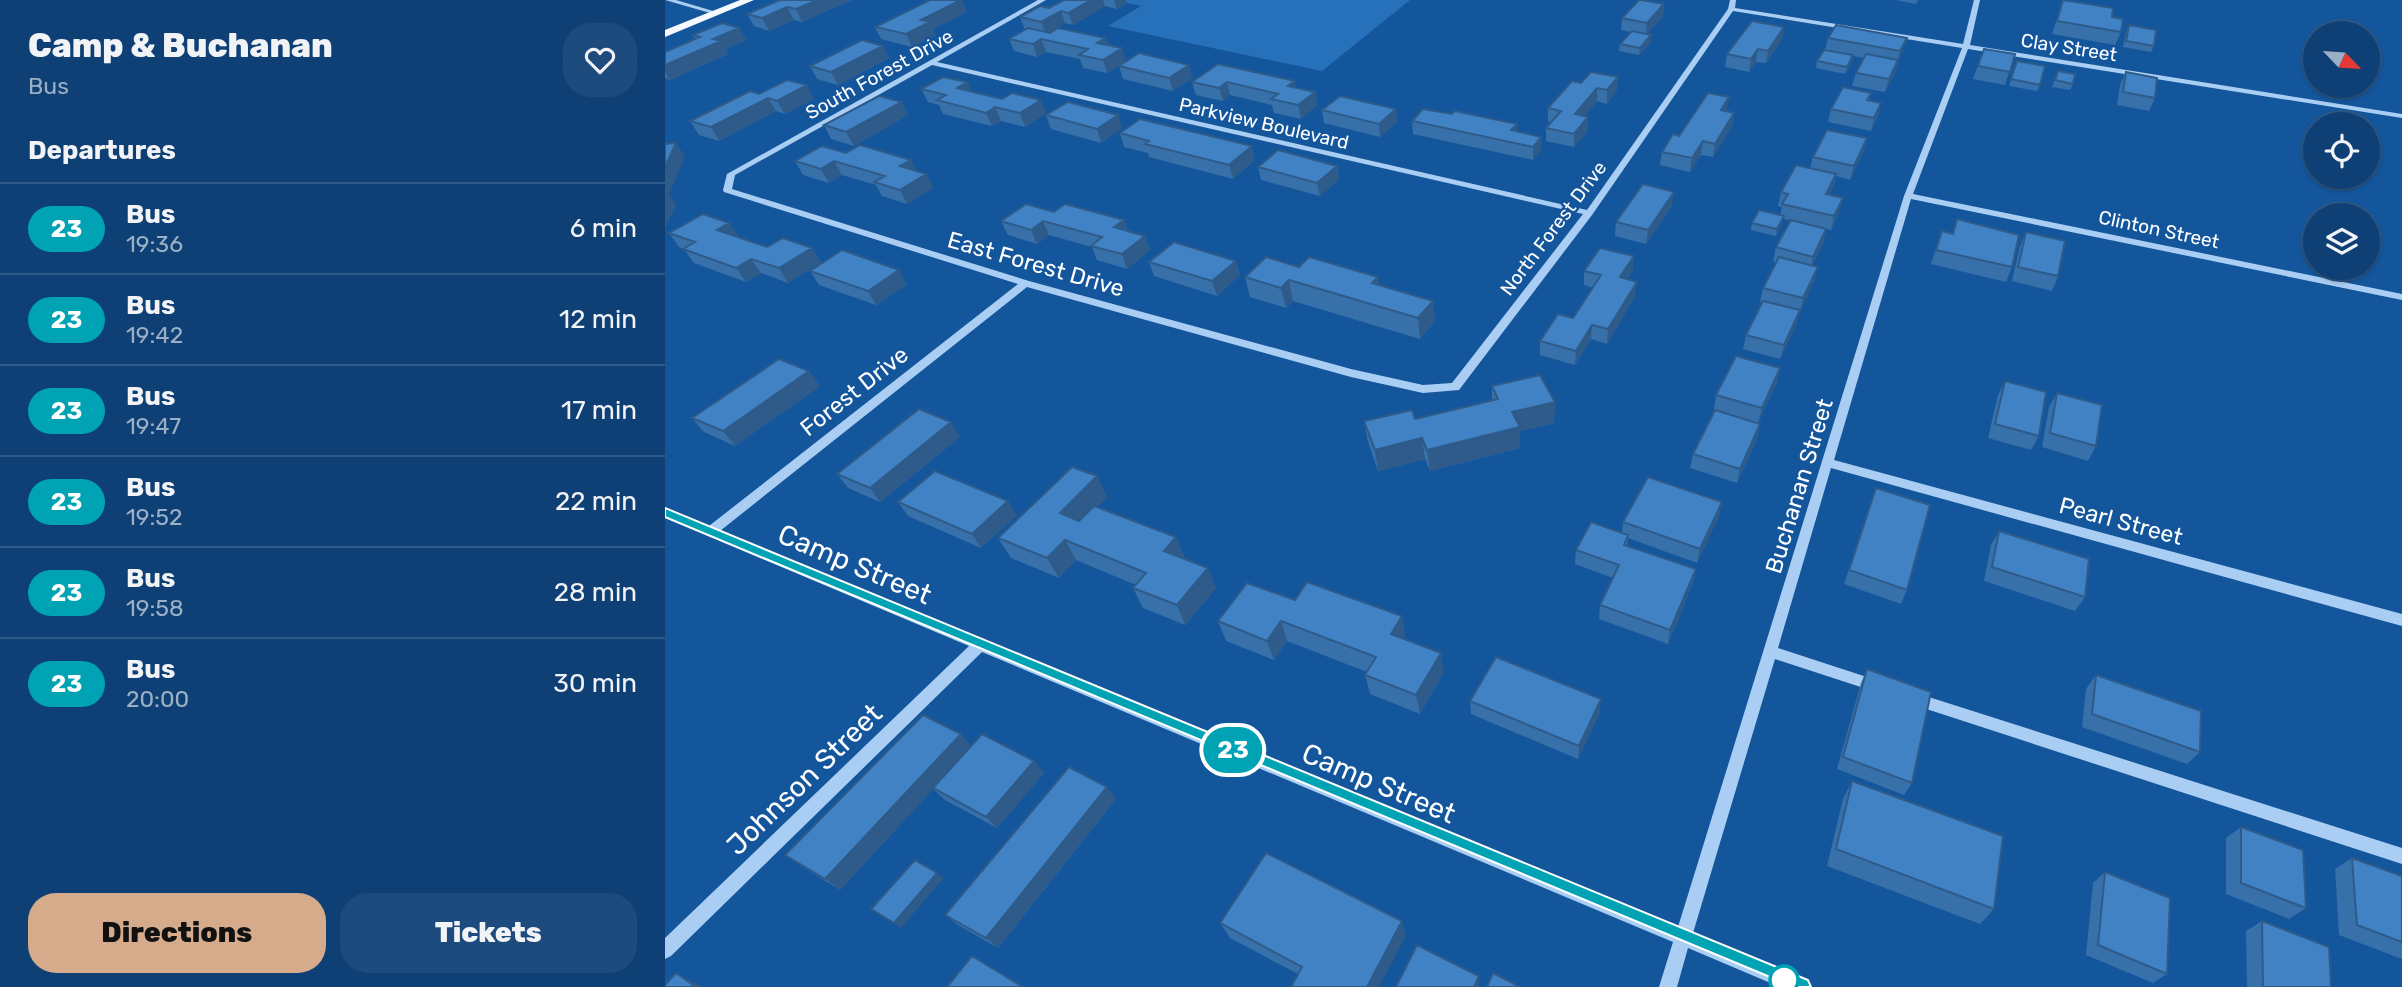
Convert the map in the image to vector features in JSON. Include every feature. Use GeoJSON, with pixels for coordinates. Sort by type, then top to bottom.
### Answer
{"type":"FeatureCollection","features":[{"type":"Feature","properties":{"kind":"main road"},"geometry":{"type":"LineString","coordinates":[[665,34],[749,0]]}},
{"type":"Feature","properties":{"kind":"street"},"geometry":{"type":"LineString","coordinates":[[668,0],[717,13]]}},
{"type":"Feature","properties":{"kind":"street","name":"South Forest Drive"},"geometry":{"type":"LineString","coordinates":[[731,174],[1042,0]]}},
{"type":"Feature","properties":{"kind":"street","name":"Buchanan Street"},"geometry":{"type":"LineString","coordinates":[[1668,987],[1685,939],[1908,196],[1966,46],[1977,0]]}},
{"type":"Feature","properties":{"kind":"street","name":"Clay Street"},"geometry":{"type":"LineString","coordinates":[[1732,4],[1966,46],[2402,117]]}},
{"type":"Feature","properties":{"kind":"street","name":"North Forest Drive"},"geometry":{"type":"LineString","coordinates":[[1351,373],[1423,388],[1455,387],[1589,213],[1732,4]]}},
{"type":"Feature","properties":{"kind":"street","name":"Parkview Boulevard"},"geometry":{"type":"LineString","coordinates":[[932,63],[1589,213]]}},
{"type":"Feature","properties":{"kind":"street","name":"East Forest Drive"},"geometry":{"type":"LineString","coordinates":[[731,174],[727,190],[1025,283],[1351,373]]}},
{"type":"Feature","properties":{"kind":"street","name":"Clinton Street"},"geometry":{"type":"LineString","coordinates":[[1908,196],[2402,297]]}},
{"type":"Feature","properties":{"kind":"street","name":"Forest Drive"},"geometry":{"type":"LineString","coordinates":[[710,532],[1025,283]]}},
{"type":"Feature","properties":{"kind":"street","name":"Pearl Street"},"geometry":{"type":"LineString","coordinates":[[1828,463],[2402,620]]}},
{"type":"Feature","properties":{"kind":"street","name":"Camp Street"},"geometry":{"type":"LineString","coordinates":[[665,513],[1801,987]]}},
{"type":"Feature","properties":{"kind":"street","name":"Johnson Street"},"geometry":{"type":"LineString","coordinates":[[665,950],[980,645]]}},
{"type":"Feature","properties":{"kind":"street"},"geometry":{"type":"LineString","coordinates":[[1771,652],[2402,856]]}},
{"type":"Feature","properties":{"kind":"shaded area"},"geometry":{"type":"Polygon","coordinates":[[[1116,0],[1410,0],[1322,71],[1108,26],[1141,6],[1116,0]]]}},
{"type":"Feature","properties":{"kind":"building"},"geometry":{"type":"Polygon","coordinates":[[[780,0],[818,0],[796,9],[787,7],[762,18],[747,14],[780,0]]]}},
{"type":"Feature","properties":{"kind":"building"},"geometry":{"type":"Polygon","coordinates":[[[930,0],[961,0],[921,20],[930,22],[906,34],[875,27],[930,0]]]}},
{"type":"Feature","properties":{"kind":"building"},"geometry":{"type":"Polygon","coordinates":[[[1064,0],[1091,0],[1068,13],[1061,11],[1041,22],[1020,17],[1040,6],[1049,8],[1064,0]]]}},
{"type":"Feature","properties":{"kind":"building"},"geometry":{"type":"Polygon","coordinates":[[[1639,0],[1664,4],[1647,23],[1622,18],[1639,0]]]}},
{"type":"Feature","properties":{"kind":"building"},"geometry":{"type":"Polygon","coordinates":[[[2063,0],[2113,8],[2112,17],[2123,19],[2121,32],[2057,21],[2063,0]]]}},
{"type":"Feature","properties":{"kind":"building"},"geometry":{"type":"Polygon","coordinates":[[[1752,21],[1784,27],[1768,51],[1758,49],[1751,59],[1727,54],[1752,21]]]}},
{"type":"Feature","properties":{"kind":"building"},"geometry":{"type":"Polygon","coordinates":[[[722,23],[739,28],[713,39],[721,41],[665,65],[665,52],[700,37],[693,35],[722,23]]]}},
{"type":"Feature","properties":{"kind":"building"},"geometry":{"type":"Polygon","coordinates":[[[1836,25],[1907,38],[1900,51],[1828,38],[1836,25]]]}},
{"type":"Feature","properties":{"kind":"building"},"geometry":{"type":"Polygon","coordinates":[[[2129,25],[2156,30],[2154,46],[2126,41],[2129,25]]]}},
{"type":"Feature","properties":{"kind":"building"},"geometry":{"type":"Polygon","coordinates":[[[1028,28],[1050,33],[1058,28],[1105,38],[1097,43],[1122,48],[1103,60],[1079,55],[1088,49],[1041,39],[1033,44],[1009,39],[1028,28]]]}},
{"type":"Feature","properties":{"kind":"building"},"geometry":{"type":"Polygon","coordinates":[[[1632,31],[1651,35],[1640,48],[1620,44],[1632,31]]]}},
{"type":"Feature","properties":{"kind":"building"},"geometry":{"type":"Polygon","coordinates":[[[862,40],[883,46],[831,72],[810,66],[862,40]]]}},
{"type":"Feature","properties":{"kind":"building"},"geometry":{"type":"Polygon","coordinates":[[[1984,49],[2015,54],[2010,72],[1978,66],[1984,49]]]}},
{"type":"Feature","properties":{"kind":"building"},"geometry":{"type":"Polygon","coordinates":[[[1824,50],[1853,55],[1847,67],[1817,61],[1824,50]]]}},
{"type":"Feature","properties":{"kind":"building"},"geometry":{"type":"Polygon","coordinates":[[[1139,53],[1189,65],[1169,78],[1119,66],[1139,53]]]}},
{"type":"Feature","properties":{"kind":"building"},"geometry":{"type":"Polygon","coordinates":[[[1866,54],[1898,60],[1889,79],[1856,73],[1866,54]]]}},
{"type":"Feature","properties":{"kind":"building"},"geometry":{"type":"Polygon","coordinates":[[[2017,61],[2045,66],[2040,85],[2011,79],[2017,61]]]}},
{"type":"Feature","properties":{"kind":"building"},"geometry":{"type":"Polygon","coordinates":[[[1218,64],[1295,81],[1288,86],[1315,92],[1298,105],[1271,99],[1278,94],[1227,82],[1219,88],[1192,82],[1218,64]]]}},
{"type":"Feature","properties":{"kind":"building"},"geometry":{"type":"Polygon","coordinates":[[[2058,71],[2075,74],[2073,84],[2055,80],[2058,71]]]}},
{"type":"Feature","properties":{"kind":"building"},"geometry":{"type":"Polygon","coordinates":[[[1591,72],[1618,77],[1607,90],[1597,88],[1575,114],[1588,117],[1574,134],[1546,128],[1561,111],[1548,108],[1572,81],[1581,83],[1591,72]]]}},
{"type":"Feature","properties":{"kind":"building"},"geometry":{"type":"Polygon","coordinates":[[[2126,72],[2157,78],[2155,98],[2123,92],[2126,72]]]}},
{"type":"Feature","properties":{"kind":"building"},"geometry":{"type":"Polygon","coordinates":[[[943,77],[967,82],[957,88],[1002,99],[1012,93],[1041,100],[1020,113],[995,107],[986,113],[937,100],[946,95],[921,89],[943,77]]]}},
{"type":"Feature","properties":{"kind":"building"},"geometry":{"type":"Polygon","coordinates":[[[787,80],[807,85],[777,101],[768,98],[711,127],[690,121],[750,91],[759,94],[787,80]]]}},
{"type":"Feature","properties":{"kind":"building"},"geometry":{"type":"Polygon","coordinates":[[[1843,87],[1871,93],[1867,100],[1881,103],[1874,118],[1831,109],[1843,87]]]}},
{"type":"Feature","properties":{"kind":"building"},"geometry":{"type":"Polygon","coordinates":[[[1708,93],[1729,97],[1721,110],[1734,113],[1715,144],[1703,141],[1692,158],[1662,152],[1673,134],[1679,136],[1708,93]]]}},
{"type":"Feature","properties":{"kind":"building"},"geometry":{"type":"Polygon","coordinates":[[[879,96],[902,102],[846,132],[824,125],[879,96]]]}},
{"type":"Feature","properties":{"kind":"building"},"geometry":{"type":"Polygon","coordinates":[[[1340,96],[1396,109],[1379,124],[1322,110],[1340,96]]]}},
{"type":"Feature","properties":{"kind":"building"},"geometry":{"type":"Polygon","coordinates":[[[1068,102],[1118,115],[1097,129],[1046,115],[1068,102]]]}},
{"type":"Feature","properties":{"kind":"building"},"geometry":{"type":"Polygon","coordinates":[[[1423,109],[1452,114],[1455,111],[1517,124],[1511,130],[1541,137],[1533,147],[1412,121],[1423,109]]]}},
{"type":"Feature","properties":{"kind":"building"},"geometry":{"type":"Polygon","coordinates":[[[1140,119],[1252,146],[1229,165],[1145,144],[1149,141],[1120,133],[1140,119]]]}},
{"type":"Feature","properties":{"kind":"building"},"geometry":{"type":"Polygon","coordinates":[[[1827,130],[1867,138],[1854,166],[1813,157],[1827,130]]]}},
{"type":"Feature","properties":{"kind":"building"},"geometry":{"type":"Polygon","coordinates":[[[676,143],[665,167],[665,144],[676,143]]]}},
{"type":"Feature","properties":{"kind":"building"},"geometry":{"type":"Polygon","coordinates":[[[860,145],[911,160],[900,166],[926,174],[900,190],[874,182],[885,176],[834,161],[821,169],[795,161],[822,146],[846,153],[860,145]]]}},
{"type":"Feature","properties":{"kind":"building"},"geometry":{"type":"Polygon","coordinates":[[[1278,150],[1337,166],[1317,183],[1258,167],[1278,150]]]}},
{"type":"Feature","properties":{"kind":"building"},"geometry":{"type":"Polygon","coordinates":[[[1796,165],[1836,174],[1826,194],[1843,198],[1834,216],[1782,204],[1788,194],[1781,192],[1796,165]]]}},
{"type":"Feature","properties":{"kind":"building"},"geometry":{"type":"Polygon","coordinates":[[[1643,184],[1674,192],[1648,230],[1616,222],[1643,184]]]}},
{"type":"Feature","properties":{"kind":"building"},"geometry":{"type":"Polygon","coordinates":[[[1026,204],[1054,212],[1065,204],[1124,220],[1114,227],[1145,236],[1122,254],[1091,246],[1102,237],[1043,221],[1031,230],[1001,221],[1026,204]]]}},
{"type":"Feature","properties":{"kind":"building"},"geometry":{"type":"Polygon","coordinates":[[[1759,210],[1784,216],[1777,229],[1752,223],[1759,210]]]}},
{"type":"Feature","properties":{"kind":"building"},"geometry":{"type":"Polygon","coordinates":[[[703,214],[729,223],[717,230],[767,247],[783,238],[812,248],[779,268],[751,259],[736,268],[683,249],[695,242],[669,233],[703,214]]]}},
{"type":"Feature","properties":{"kind":"building"},"geometry":{"type":"Polygon","coordinates":[[[1957,219],[2019,235],[2012,267],[1936,250],[1942,231],[1953,234],[1957,219]]]}},
{"type":"Feature","properties":{"kind":"building"},"geometry":{"type":"Polygon","coordinates":[[[1791,220],[1826,229],[1813,257],[1776,247],[1791,220]]]}},
{"type":"Feature","properties":{"kind":"building"},"geometry":{"type":"Polygon","coordinates":[[[2026,232],[2065,241],[2058,276],[2018,267],[2026,232]]]}},
{"type":"Feature","properties":{"kind":"building"},"geometry":{"type":"Polygon","coordinates":[[[1174,242],[1236,261],[1212,281],[1149,262],[1174,242]]]}},
{"type":"Feature","properties":{"kind":"building"},"geometry":{"type":"Polygon","coordinates":[[[1600,248],[1634,256],[1620,277],[1637,282],[1608,329],[1592,325],[1576,351],[1540,341],[1558,314],[1573,318],[1601,275],[1584,271],[1600,248]]]}},
{"type":"Feature","properties":{"kind":"building"},"geometry":{"type":"Polygon","coordinates":[[[842,250],[899,270],[868,291],[810,271],[842,250]]]}},
{"type":"Feature","properties":{"kind":"building"},"geometry":{"type":"Polygon","coordinates":[[[1266,257],[1299,267],[1309,257],[1378,277],[1372,283],[1433,301],[1418,318],[1289,280],[1281,288],[1245,277],[1266,257]]]}},
{"type":"Feature","properties":{"kind":"building"},"geometry":{"type":"Polygon","coordinates":[[[1779,257],[1818,267],[1803,298],[1763,288],[1779,257]]]}},
{"type":"Feature","properties":{"kind":"building"},"geometry":{"type":"Polygon","coordinates":[[[1763,301],[1800,310],[1784,345],[1746,335],[1763,301]]]}},
{"type":"Feature","properties":{"kind":"building"},"geometry":{"type":"Polygon","coordinates":[[[1736,356],[1780,368],[1762,408],[1716,395],[1736,356]]]}},
{"type":"Feature","properties":{"kind":"building"},"geometry":{"type":"Polygon","coordinates":[[[779,359],[809,371],[723,431],[692,418],[779,359]]]}},
{"type":"Feature","properties":{"kind":"building"},"geometry":{"type":"Polygon","coordinates":[[[1540,375],[1555,402],[1512,412],[1520,427],[1427,450],[1422,438],[1375,450],[1364,421],[1412,410],[1415,419],[1498,399],[1492,386],[1540,375]]]}},
{"type":"Feature","properties":{"kind":"building"},"geometry":{"type":"Polygon","coordinates":[[[2005,381],[2046,392],[2039,436],[1995,424],[2005,381]]]}},
{"type":"Feature","properties":{"kind":"building"},"geometry":{"type":"Polygon","coordinates":[[[2057,393],[2102,405],[2096,446],[2050,433],[2057,393]]]}},
{"type":"Feature","properties":{"kind":"building"},"geometry":{"type":"Polygon","coordinates":[[[919,409],[951,422],[870,488],[837,474],[919,409]]]}},
{"type":"Feature","properties":{"kind":"building"},"geometry":{"type":"Polygon","coordinates":[[[1715,410],[1760,424],[1740,469],[1693,454],[1715,410]]]}},
{"type":"Feature","properties":{"kind":"building"},"geometry":{"type":"Polygon","coordinates":[[[1072,467],[1097,476],[1060,513],[1079,521],[1094,506],[1176,537],[1164,551],[1208,568],[1177,605],[1133,588],[1146,573],[1065,540],[1047,558],[998,538],[1072,467]]]}},
{"type":"Feature","properties":{"kind":"building"},"geometry":{"type":"Polygon","coordinates":[[[935,471],[1008,501],[972,534],[898,502],[935,471]]]}},
{"type":"Feature","properties":{"kind":"building"},"geometry":{"type":"Polygon","coordinates":[[[1648,477],[1722,502],[1700,549],[1623,522],[1648,477]]]}},
{"type":"Feature","properties":{"kind":"building"},"geometry":{"type":"Polygon","coordinates":[[[1876,488],[1930,505],[1907,590],[1849,570],[1876,488]]]}},
{"type":"Feature","properties":{"kind":"building"},"geometry":{"type":"Polygon","coordinates":[[[1591,522],[1628,535],[1624,545],[1696,569],[1670,630],[1600,605],[1619,565],[1576,550],[1591,522]]]}},
{"type":"Feature","properties":{"kind":"building"},"geometry":{"type":"Polygon","coordinates":[[[1999,531],[2089,559],[2085,597],[1992,567],[1999,531]]]}},
{"type":"Feature","properties":{"kind":"building"},"geometry":{"type":"Polygon","coordinates":[[[1307,582],[1402,616],[1391,634],[1441,653],[1416,695],[1365,675],[1376,657],[1281,621],[1267,641],[1218,621],[1247,583],[1295,600],[1307,582]]]}},
{"type":"Feature","properties":{"kind":"building"},"geometry":{"type":"Polygon","coordinates":[[[1496,657],[1601,699],[1579,746],[1470,701],[1496,657]]]}},
{"type":"Feature","properties":{"kind":"building"},"geometry":{"type":"Polygon","coordinates":[[[1867,669],[1931,692],[1912,783],[1843,757],[1867,669]]]}},
{"type":"Feature","properties":{"kind":"building"},"geometry":{"type":"Polygon","coordinates":[[[2096,675],[2201,711],[2200,752],[2092,714],[2096,675]]]}},
{"type":"Feature","properties":{"kind":"building"},"geometry":{"type":"Polygon","coordinates":[[[923,715],[961,734],[825,879],[785,855],[923,715]]]}},
{"type":"Feature","properties":{"kind":"building"},"geometry":{"type":"Polygon","coordinates":[[[982,734],[1034,761],[986,817],[933,788],[982,734]]]}},
{"type":"Feature","properties":{"kind":"building"},"geometry":{"type":"Polygon","coordinates":[[[1069,767],[1107,787],[986,938],[945,915],[1069,767]]]}},
{"type":"Feature","properties":{"kind":"building"},"geometry":{"type":"Polygon","coordinates":[[[1852,781],[2003,836],[1994,909],[1836,849],[1852,781]]]}},
{"type":"Feature","properties":{"kind":"building"},"geometry":{"type":"Polygon","coordinates":[[[2241,827],[2303,850],[2306,908],[2241,883],[2241,827]]]}},
{"type":"Feature","properties":{"kind":"building"},"geometry":{"type":"Polygon","coordinates":[[[1266,853],[1402,921],[1367,987],[1291,987],[1302,967],[1220,923],[1266,853]]]}},
{"type":"Feature","properties":{"kind":"building"},"geometry":{"type":"Polygon","coordinates":[[[2352,858],[2402,876],[2402,942],[2357,925],[2352,858]]]}},
{"type":"Feature","properties":{"kind":"building"},"geometry":{"type":"Polygon","coordinates":[[[915,860],[937,873],[894,923],[871,909],[915,860]]]}},
{"type":"Feature","properties":{"kind":"building"},"geometry":{"type":"Polygon","coordinates":[[[2105,872],[2170,898],[2167,974],[2098,945],[2105,872]]]}},
{"type":"Feature","properties":{"kind":"building"},"geometry":{"type":"Polygon","coordinates":[[[2262,921],[2329,947],[2331,987],[2263,987],[2262,921]]]}},
{"type":"Feature","properties":{"kind":"building"},"geometry":{"type":"Polygon","coordinates":[[[1417,945],[1479,976],[1474,987],[1396,987],[1417,945]]]}},
{"type":"Feature","properties":{"kind":"building"},"geometry":{"type":"Polygon","coordinates":[[[972,956],[1023,987],[947,987],[972,956]]]}},
{"type":"Feature","properties":{"kind":"building"},"geometry":{"type":"Polygon","coordinates":[[[676,973],[696,987],[665,987],[676,973]]]}},
{"type":"Feature","properties":{"kind":"building"},"geometry":{"type":"Polygon","coordinates":[[[1493,973],[1520,987],[1487,987],[1493,973]]]}},
{"type":"Feature","properties":{"kind":"bus line","name":"23"},"geometry":{"type":"LineString","coordinates":[[665,513],[1801,987]]}}]}
